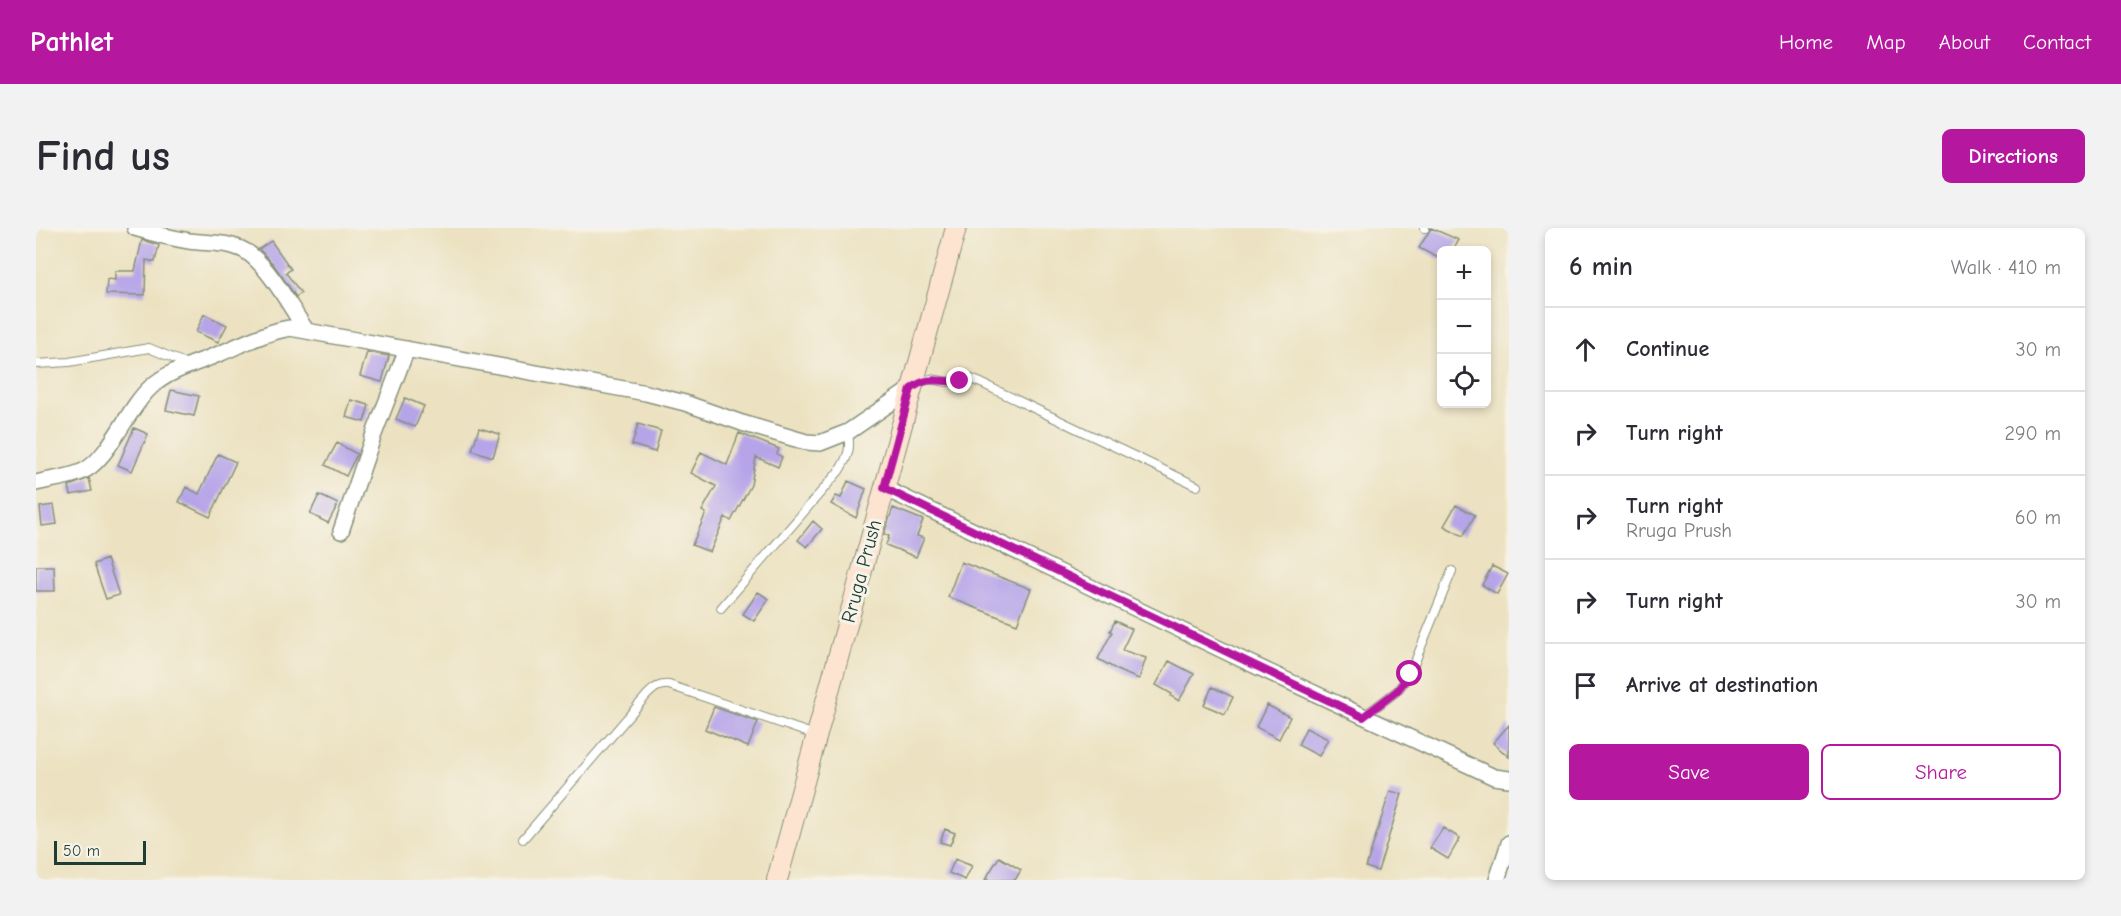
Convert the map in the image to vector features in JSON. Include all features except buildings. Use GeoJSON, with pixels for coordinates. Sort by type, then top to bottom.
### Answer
{"type":"FeatureCollection","features":[{"type":"Feature","properties":{"kind":"street"},"geometry":{"type":"LineString","coordinates":[[135,228],[188,241],[223,244],[239,248],[251,255],[267,272],[306,330]]}},
{"type":"Feature","properties":{"kind":"street","name":"Rruga Prush"},"geometry":{"type":"LineString","coordinates":[[777,880],[956,228]]}},
{"type":"Feature","properties":{"kind":"street"},"geometry":{"type":"LineString","coordinates":[[36,483],[82,472],[93,465],[102,456],[134,405],[151,387],[175,370],[277,330],[290,328],[646,393],[685,403],[806,442],[820,443],[848,432],[911,389]]}},
{"type":"Feature","properties":{"kind":"street"},"geometry":{"type":"LineString","coordinates":[[341,531],[374,434],[407,349]]}},
{"type":"Feature","properties":{"kind":"street"},"geometry":{"type":"LineString","coordinates":[[884,488],[1363,717],[1494,777],[1509,779]]}},
{"type":"Feature","properties":{"kind":"street"},"geometry":{"type":"LineString","coordinates":[[1497,880],[1509,843]]}},
{"type":"Feature","properties":{"kind":"lane"},"geometry":{"type":"LineString","coordinates":[[36,364],[69,362],[149,348],[189,365]]}},
{"type":"Feature","properties":{"kind":"lane"},"geometry":{"type":"LineString","coordinates":[[911,389],[922,381],[931,379],[947,382],[971,379],[1197,486]]}},
{"type":"Feature","properties":{"kind":"lane"},"geometry":{"type":"LineString","coordinates":[[721,608],[839,471],[848,457],[850,446],[848,432]]}},
{"type":"Feature","properties":{"kind":"lane"},"geometry":{"type":"LineString","coordinates":[[1363,717],[1397,691],[1410,674],[1452,570]]}},
{"type":"Feature","properties":{"kind":"lane"},"geometry":{"type":"LineString","coordinates":[[524,839],[647,695],[662,684],[816,736]]}},
{"type":"Feature","properties":{"kind":"route"},"geometry":{"type":"LineString","coordinates":[[960,381],[947,382],[931,379],[922,381],[911,389],[884,488],[1363,717],[1397,691],[1410,674]]}}]}
